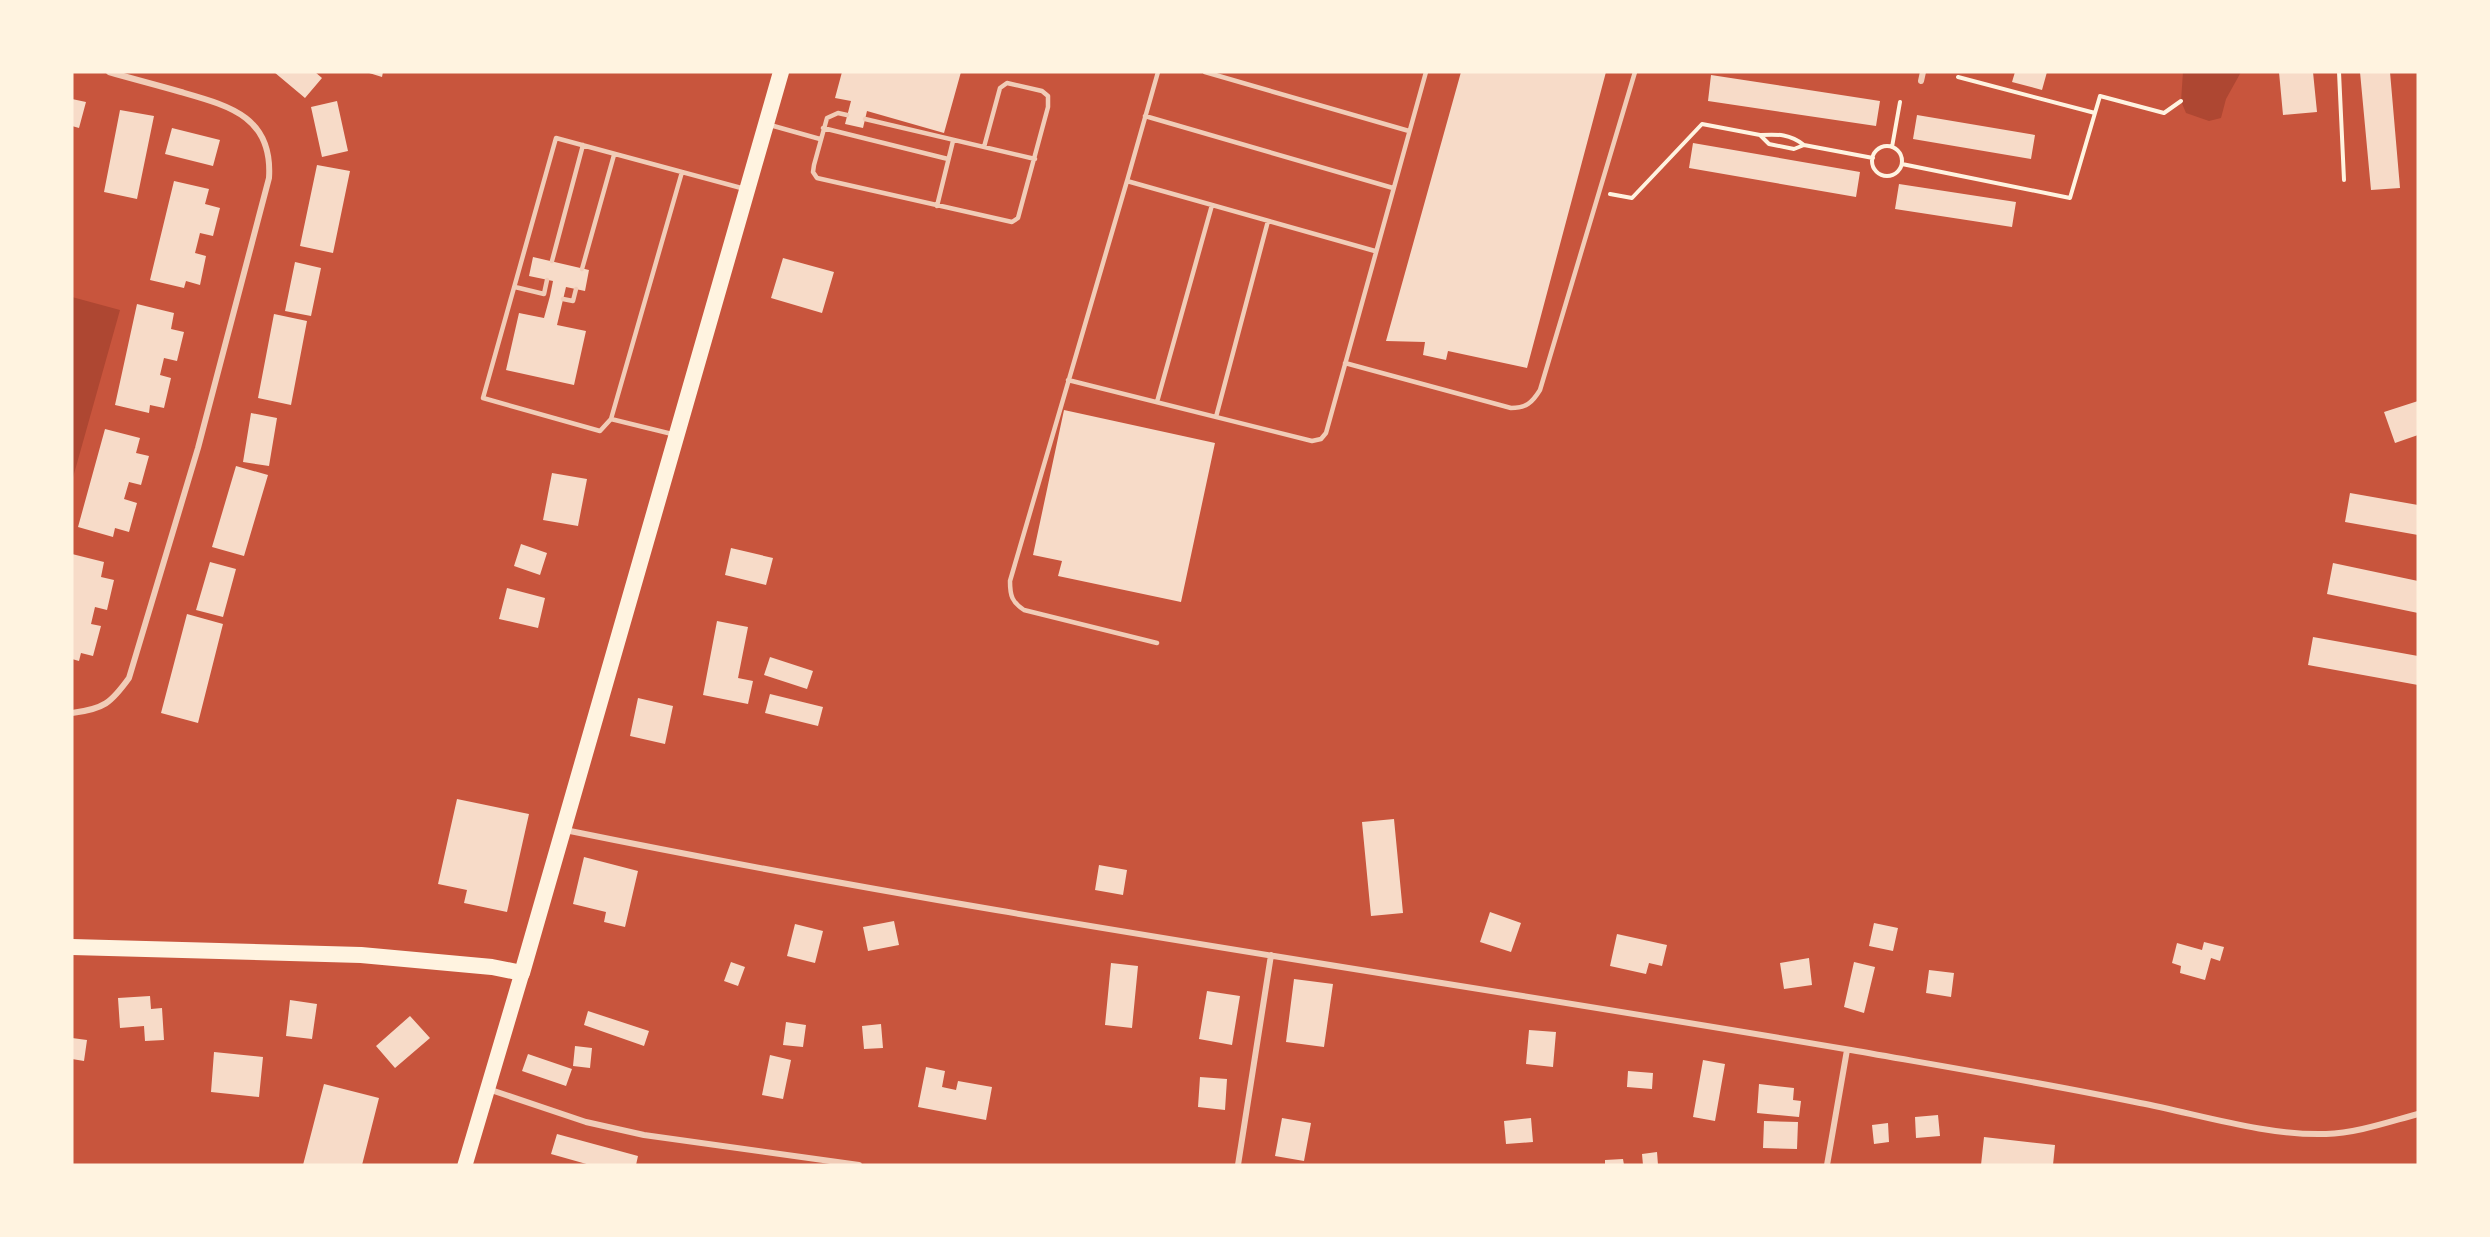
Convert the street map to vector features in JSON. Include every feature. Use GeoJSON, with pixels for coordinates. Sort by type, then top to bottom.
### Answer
{"type":"FeatureCollection","features":[{"type":"Feature","properties":{"kind":"highway"},"geometry":{"type":"LineString","coordinates":[[72,947],[361,955],[492,967],[522,973],[565,830],[781,72]]}},
{"type":"Feature","properties":{"kind":"main road"},"geometry":{"type":"LineString","coordinates":[[465,1165],[522,973]]}},
{"type":"Feature","properties":{"kind":"street"},"geometry":{"type":"LineString","coordinates":[[72,713],[93,711],[112,701],[129,678],[198,448],[269,178],[270,158],[262,135],[241,113],[222,104],[109,72]]}},
{"type":"Feature","properties":{"kind":"street"},"geometry":{"type":"LineString","coordinates":[[1921,81],[1923,72]]}},
{"type":"Feature","properties":{"kind":"street"},"geometry":{"type":"LineString","coordinates":[[565,830],[691,856],[1846,1050],[2101,1095],[2284,1132],[2327,1134],[2368,1128],[2418,1114]]}},
{"type":"Feature","properties":{"kind":"street"},"geometry":{"type":"LineString","coordinates":[[1238,1165],[1271,955]]}},
{"type":"Feature","properties":{"kind":"street"},"geometry":{"type":"LineString","coordinates":[[1827,1165],[1846,1050]]}},
{"type":"Feature","properties":{"kind":"street"},"geometry":{"type":"LineString","coordinates":[[488,1089],[586,1122],[644,1135],[859,1165]]}},
{"type":"Feature","properties":{"kind":"lane"},"geometry":{"type":"LineString","coordinates":[[1157,643],[1024,610],[1014,603],[1010,594],[1010,581],[1158,72]]}},
{"type":"Feature","properties":{"kind":"lane"},"geometry":{"type":"LineString","coordinates":[[1205,72],[1409,131]]}},
{"type":"Feature","properties":{"kind":"lane"},"geometry":{"type":"LineString","coordinates":[[1068,380],[1311,441],[1322,439],[1326,433],[1426,72]]}},
{"type":"Feature","properties":{"kind":"lane"},"geometry":{"type":"LineString","coordinates":[[1345,363],[1511,408],[1522,408],[1533,402],[1540,390],[1635,72]]}},
{"type":"Feature","properties":{"kind":"lane"},"geometry":{"type":"LineString","coordinates":[[847,115],[831,115],[823,128],[813,172],[817,178],[1012,222],[1018,218],[1035,159],[1048,107],[1048,96],[1042,91],[1006,83],[1000,88],[984,147]]}},
{"type":"Feature","properties":{"kind":"lane"},"geometry":{"type":"LineString","coordinates":[[1145,116],[1392,188]]}},
{"type":"Feature","properties":{"kind":"lane"},"geometry":{"type":"LineString","coordinates":[[865,119],[1035,159]]}},
{"type":"Feature","properties":{"kind":"lane"},"geometry":{"type":"LineString","coordinates":[[766,124],[820,139]]}},
{"type":"Feature","properties":{"kind":"lane"},"geometry":{"type":"LineString","coordinates":[[823,128],[948,159]]}},
{"type":"Feature","properties":{"kind":"lane"},"geometry":{"type":"LineString","coordinates":[[682,172],[611,419],[600,431],[483,398],[556,138],[747,189]]}},
{"type":"Feature","properties":{"kind":"lane"},"geometry":{"type":"LineString","coordinates":[[937,206],[953,141]]}},
{"type":"Feature","properties":{"kind":"lane"},"geometry":{"type":"LineString","coordinates":[[552,261],[583,145]]}},
{"type":"Feature","properties":{"kind":"lane"},"geometry":{"type":"LineString","coordinates":[[582,268],[614,155]]}},
{"type":"Feature","properties":{"kind":"lane"},"geometry":{"type":"LineString","coordinates":[[1127,181],[1375,251]]}},
{"type":"Feature","properties":{"kind":"lane"},"geometry":{"type":"LineString","coordinates":[[1157,402],[1212,205]]}},
{"type":"Feature","properties":{"kind":"lane"},"geometry":{"type":"LineString","coordinates":[[1216,417],[1268,221]]}},
{"type":"Feature","properties":{"kind":"lane"},"geometry":{"type":"LineString","coordinates":[[515,287],[547,295],[547,280]]}},
{"type":"Feature","properties":{"kind":"lane"},"geometry":{"type":"LineString","coordinates":[[563,299],[573,301],[576,289]]}},
{"type":"Feature","properties":{"kind":"lane"},"geometry":{"type":"LineString","coordinates":[[611,419],[678,435]]}},
{"type":"Feature","properties":{"kind":"path"},"geometry":{"type":"LineString","coordinates":[[2339,72],[2344,180]]}},
{"type":"Feature","properties":{"kind":"path"},"geometry":{"type":"LineString","coordinates":[[1958,77],[2095,113]]}},
{"type":"Feature","properties":{"kind":"path"},"geometry":{"type":"LineString","coordinates":[[1902,164],[2070,198],[2100,96],[2164,113],[2181,101]]}},
{"type":"Feature","properties":{"kind":"path"},"geometry":{"type":"LineString","coordinates":[[1892,147],[1900,102]]}},
{"type":"Feature","properties":{"kind":"path"},"geometry":{"type":"LineString","coordinates":[[1599,193],[1632,198],[1702,124],[1760,135],[1780,134],[1795,138],[1804,145],[1873,158]]}},
{"type":"Feature","properties":{"kind":"path"},"geometry":{"type":"LineString","coordinates":[[1760,135],[1769,144],[1794,149],[1804,145]]}},
{"type":"Feature","properties":{"kind":"path"},"geometry":{"type":"LineString","coordinates":[[1892,147],[1898,151],[1902,164],[1893,176],[1884,176],[1873,166],[1873,158],[1877,151],[1892,147]]}},
{"type":"Feature","properties":{"kind":"shaded area"},"geometry":{"type":"Polygon","coordinates":[[[2183,72],[2241,72],[2226,99],[2221,118],[2209,121],[2186,113],[2181,101],[2183,72]]]}},
{"type":"Feature","properties":{"kind":"shaded area"},"geometry":{"type":"Polygon","coordinates":[[[72,297],[120,310],[72,481],[72,297]]]}},
{"type":"Feature","properties":{"kind":"building"},"geometry":{"type":"Polygon","coordinates":[[[274,72],[315,72],[322,78],[305,98],[274,72]]]}},
{"type":"Feature","properties":{"kind":"building"},"geometry":{"type":"Polygon","coordinates":[[[366,72],[383,72],[382,77],[366,72]]]}},
{"type":"Feature","properties":{"kind":"building"},"geometry":{"type":"Polygon","coordinates":[[[842,72],[961,72],[944,133],[867,111],[863,128],[845,124],[851,101],[835,98],[842,72]]]}},
{"type":"Feature","properties":{"kind":"building"},"geometry":{"type":"Polygon","coordinates":[[[1461,72],[1606,72],[1527,368],[1448,351],[1446,360],[1423,355],[1425,342],[1386,341],[1461,72]]]}},
{"type":"Feature","properties":{"kind":"building"},"geometry":{"type":"Polygon","coordinates":[[[2015,72],[2047,72],[2042,90],[2012,82],[2015,72]]]}},
{"type":"Feature","properties":{"kind":"building"},"geometry":{"type":"Polygon","coordinates":[[[2279,72],[2313,72],[2317,112],[2283,115],[2279,72]]]}},
{"type":"Feature","properties":{"kind":"building"},"geometry":{"type":"Polygon","coordinates":[[[2360,72],[2390,72],[2400,188],[2371,190],[2360,72]]]}},
{"type":"Feature","properties":{"kind":"building"},"geometry":{"type":"Polygon","coordinates":[[[1711,75],[1880,101],[1876,126],[1708,101],[1711,75]]]}},
{"type":"Feature","properties":{"kind":"building"},"geometry":{"type":"Polygon","coordinates":[[[72,99],[86,102],[79,128],[72,126],[72,99]]]}},
{"type":"Feature","properties":{"kind":"building"},"geometry":{"type":"Polygon","coordinates":[[[337,101],[348,151],[322,157],[311,107],[337,101]]]}},
{"type":"Feature","properties":{"kind":"building"},"geometry":{"type":"Polygon","coordinates":[[[120,110],[154,116],[137,199],[104,192],[120,110]]]}},
{"type":"Feature","properties":{"kind":"building"},"geometry":{"type":"Polygon","coordinates":[[[1917,115],[2035,135],[2031,159],[1913,139],[1917,115]]]}},
{"type":"Feature","properties":{"kind":"building"},"geometry":{"type":"Polygon","coordinates":[[[172,128],[220,140],[213,166],[165,154],[172,128]]]}},
{"type":"Feature","properties":{"kind":"building"},"geometry":{"type":"Polygon","coordinates":[[[1693,143],[1860,172],[1856,197],[1689,168],[1693,143]]]}},
{"type":"Feature","properties":{"kind":"building"},"geometry":{"type":"Polygon","coordinates":[[[317,165],[350,171],[333,253],[300,246],[317,165]]]}},
{"type":"Feature","properties":{"kind":"building"},"geometry":{"type":"Polygon","coordinates":[[[174,181],[209,189],[205,204],[220,208],[213,236],[200,233],[195,253],[206,256],[200,285],[186,281],[184,288],[150,280],[174,181]]]}},
{"type":"Feature","properties":{"kind":"building"},"geometry":{"type":"Polygon","coordinates":[[[1899,184],[2016,202],[2012,227],[1895,209],[1899,184]]]}},
{"type":"Feature","properties":{"kind":"building"},"geometry":{"type":"Polygon","coordinates":[[[533,257],[589,270],[585,291],[566,287],[557,325],[586,331],[574,385],[506,370],[519,313],[544,318],[550,296],[553,281],[529,276],[533,257]]]}},
{"type":"Feature","properties":{"kind":"building"},"geometry":{"type":"Polygon","coordinates":[[[783,258],[834,272],[822,313],[771,298],[783,258]]]}},
{"type":"Feature","properties":{"kind":"building"},"geometry":{"type":"Polygon","coordinates":[[[295,262],[321,268],[311,316],[285,311],[295,262]]]}},
{"type":"Feature","properties":{"kind":"building"},"geometry":{"type":"Polygon","coordinates":[[[137,304],[174,313],[171,329],[184,332],[177,361],[164,358],[160,375],[171,378],[164,408],[150,405],[149,413],[115,405],[137,304]]]}},
{"type":"Feature","properties":{"kind":"building"},"geometry":{"type":"Polygon","coordinates":[[[274,314],[307,321],[291,405],[258,398],[274,314]]]}},
{"type":"Feature","properties":{"kind":"building"},"geometry":{"type":"Polygon","coordinates":[[[2418,401],[2418,435],[2395,443],[2384,412],[2418,401]]]}},
{"type":"Feature","properties":{"kind":"building"},"geometry":{"type":"Polygon","coordinates":[[[1064,410],[1215,443],[1181,602],[1058,576],[1062,561],[1033,555],[1064,410]]]}},
{"type":"Feature","properties":{"kind":"building"},"geometry":{"type":"Polygon","coordinates":[[[251,413],[277,418],[269,466],[243,462],[251,413]]]}},
{"type":"Feature","properties":{"kind":"building"},"geometry":{"type":"Polygon","coordinates":[[[105,429],[140,438],[136,453],[149,456],[141,485],[129,482],[124,499],[137,503],[129,532],[115,528],[113,537],[78,527],[105,429]]]}},
{"type":"Feature","properties":{"kind":"building"},"geometry":{"type":"Polygon","coordinates":[[[236,466],[268,475],[244,556],[212,547],[236,466]]]}},
{"type":"Feature","properties":{"kind":"building"},"geometry":{"type":"Polygon","coordinates":[[[552,473],[587,479],[578,526],[543,520],[552,473]]]}},
{"type":"Feature","properties":{"kind":"building"},"geometry":{"type":"Polygon","coordinates":[[[2350,493],[2418,505],[2418,535],[2345,522],[2350,493]]]}},
{"type":"Feature","properties":{"kind":"building"},"geometry":{"type":"Polygon","coordinates":[[[521,544],[547,553],[540,575],[514,566],[521,544]]]}},
{"type":"Feature","properties":{"kind":"building"},"geometry":{"type":"Polygon","coordinates":[[[731,548],[773,558],[766,585],[725,575],[731,548]]]}},
{"type":"Feature","properties":{"kind":"building"},"geometry":{"type":"Polygon","coordinates":[[[72,554],[104,562],[101,577],[114,580],[107,610],[95,607],[91,624],[101,626],[93,656],[81,653],[79,661],[72,659],[72,554]]]}},
{"type":"Feature","properties":{"kind":"building"},"geometry":{"type":"Polygon","coordinates":[[[210,562],[236,569],[223,617],[196,610],[210,562]]]}},
{"type":"Feature","properties":{"kind":"building"},"geometry":{"type":"Polygon","coordinates":[[[2333,563],[2418,581],[2418,613],[2327,594],[2333,563]]]}},
{"type":"Feature","properties":{"kind":"building"},"geometry":{"type":"Polygon","coordinates":[[[507,588],[545,598],[538,628],[499,619],[507,588]]]}},
{"type":"Feature","properties":{"kind":"building"},"geometry":{"type":"Polygon","coordinates":[[[187,614],[223,624],[198,723],[161,713],[187,614]]]}},
{"type":"Feature","properties":{"kind":"building"},"geometry":{"type":"Polygon","coordinates":[[[717,621],[748,627],[738,678],[753,681],[748,704],[703,695],[717,621]]]}},
{"type":"Feature","properties":{"kind":"building"},"geometry":{"type":"Polygon","coordinates":[[[2313,637],[2418,656],[2418,685],[2308,665],[2313,637]]]}},
{"type":"Feature","properties":{"kind":"building"},"geometry":{"type":"Polygon","coordinates":[[[770,657],[813,671],[807,689],[764,675],[770,657]]]}},
{"type":"Feature","properties":{"kind":"building"},"geometry":{"type":"Polygon","coordinates":[[[770,694],[823,707],[818,726],[765,713],[770,694]]]}},
{"type":"Feature","properties":{"kind":"building"},"geometry":{"type":"Polygon","coordinates":[[[638,698],[673,706],[665,744],[630,736],[638,698]]]}},
{"type":"Feature","properties":{"kind":"building"},"geometry":{"type":"Polygon","coordinates":[[[457,799],[529,814],[507,912],[464,903],[467,890],[438,884],[457,799]]]}},
{"type":"Feature","properties":{"kind":"building"},"geometry":{"type":"Polygon","coordinates":[[[1394,819],[1403,913],[1371,916],[1362,822],[1394,819]]]}},
{"type":"Feature","properties":{"kind":"building"},"geometry":{"type":"Polygon","coordinates":[[[584,857],[638,871],[625,927],[604,922],[606,912],[573,904],[584,857]]]}},
{"type":"Feature","properties":{"kind":"building"},"geometry":{"type":"Polygon","coordinates":[[[1099,865],[1127,870],[1123,895],[1095,890],[1099,865]]]}},
{"type":"Feature","properties":{"kind":"building"},"geometry":{"type":"Polygon","coordinates":[[[1490,912],[1521,923],[1511,952],[1480,942],[1490,912]]]}},
{"type":"Feature","properties":{"kind":"building"},"geometry":{"type":"Polygon","coordinates":[[[894,921],[899,945],[868,951],[863,927],[894,921]]]}},
{"type":"Feature","properties":{"kind":"building"},"geometry":{"type":"Polygon","coordinates":[[[1874,923],[1898,928],[1893,951],[1869,946],[1874,923]]]}},
{"type":"Feature","properties":{"kind":"building"},"geometry":{"type":"Polygon","coordinates":[[[795,924],[823,931],[815,963],[787,956],[795,924]]]}},
{"type":"Feature","properties":{"kind":"building"},"geometry":{"type":"Polygon","coordinates":[[[1617,934],[1667,945],[1662,966],[1649,963],[1646,974],[1610,966],[1617,934]]]}},
{"type":"Feature","properties":{"kind":"building"},"geometry":{"type":"Polygon","coordinates":[[[2204,942],[2224,947],[2220,961],[2211,958],[2205,980],[2180,973],[2181,966],[2172,963],[2177,943],[2202,950],[2204,942]]]}},
{"type":"Feature","properties":{"kind":"building"},"geometry":{"type":"Polygon","coordinates":[[[1809,958],[1812,985],[1784,989],[1780,963],[1809,958]]]}},
{"type":"Feature","properties":{"kind":"building"},"geometry":{"type":"Polygon","coordinates":[[[731,962],[745,967],[738,986],[724,981],[731,962]]]}},
{"type":"Feature","properties":{"kind":"building"},"geometry":{"type":"Polygon","coordinates":[[[1854,962],[1875,967],[1864,1013],[1844,1007],[1854,962]]]}},
{"type":"Feature","properties":{"kind":"building"},"geometry":{"type":"Polygon","coordinates":[[[1111,963],[1138,966],[1132,1028],[1105,1025],[1111,963]]]}},
{"type":"Feature","properties":{"kind":"building"},"geometry":{"type":"Polygon","coordinates":[[[1929,970],[1954,973],[1951,997],[1926,993],[1929,970]]]}},
{"type":"Feature","properties":{"kind":"building"},"geometry":{"type":"Polygon","coordinates":[[[1294,979],[1333,984],[1324,1047],[1286,1042],[1294,979]]]}},
{"type":"Feature","properties":{"kind":"building"},"geometry":{"type":"Polygon","coordinates":[[[1207,991],[1240,996],[1232,1045],[1199,1039],[1207,991]]]}},
{"type":"Feature","properties":{"kind":"building"},"geometry":{"type":"Polygon","coordinates":[[[150,996],[151,1009],[162,1008],[164,1040],[145,1041],[144,1026],[120,1028],[118,998],[150,996]]]}},
{"type":"Feature","properties":{"kind":"building"},"geometry":{"type":"Polygon","coordinates":[[[290,1000],[317,1004],[312,1039],[286,1036],[290,1000]]]}},
{"type":"Feature","properties":{"kind":"building"},"geometry":{"type":"Polygon","coordinates":[[[588,1011],[649,1031],[644,1046],[584,1025],[588,1011]]]}},
{"type":"Feature","properties":{"kind":"building"},"geometry":{"type":"Polygon","coordinates":[[[410,1016],[430,1038],[395,1068],[376,1046],[410,1016]]]}},
{"type":"Feature","properties":{"kind":"building"},"geometry":{"type":"Polygon","coordinates":[[[786,1022],[806,1025],[803,1047],[783,1045],[786,1022]]]}},
{"type":"Feature","properties":{"kind":"building"},"geometry":{"type":"Polygon","coordinates":[[[881,1024],[883,1048],[864,1049],[862,1026],[881,1024]]]}},
{"type":"Feature","properties":{"kind":"building"},"geometry":{"type":"Polygon","coordinates":[[[1529,1030],[1556,1032],[1553,1067],[1526,1064],[1529,1030]]]}},
{"type":"Feature","properties":{"kind":"building"},"geometry":{"type":"Polygon","coordinates":[[[72,1038],[87,1040],[84,1061],[72,1059],[72,1038]]]}},
{"type":"Feature","properties":{"kind":"building"},"geometry":{"type":"Polygon","coordinates":[[[575,1046],[592,1048],[590,1068],[573,1066],[575,1046]]]}},
{"type":"Feature","properties":{"kind":"building"},"geometry":{"type":"Polygon","coordinates":[[[214,1052],[263,1057],[259,1097],[211,1092],[214,1052]]]}},
{"type":"Feature","properties":{"kind":"building"},"geometry":{"type":"Polygon","coordinates":[[[528,1054],[572,1069],[566,1086],[522,1071],[528,1054]]]}},
{"type":"Feature","properties":{"kind":"building"},"geometry":{"type":"Polygon","coordinates":[[[770,1055],[791,1060],[783,1099],[762,1095],[770,1055]]]}},
{"type":"Feature","properties":{"kind":"building"},"geometry":{"type":"Polygon","coordinates":[[[1703,1060],[1725,1064],[1715,1121],[1693,1117],[1703,1060]]]}},
{"type":"Feature","properties":{"kind":"building"},"geometry":{"type":"Polygon","coordinates":[[[926,1067],[945,1071],[942,1087],[956,1090],[958,1081],[992,1087],[986,1120],[918,1107],[926,1067]]]}},
{"type":"Feature","properties":{"kind":"building"},"geometry":{"type":"Polygon","coordinates":[[[1628,1071],[1653,1073],[1652,1089],[1627,1087],[1628,1071]]]}},
{"type":"Feature","properties":{"kind":"building"},"geometry":{"type":"Polygon","coordinates":[[[1200,1077],[1227,1079],[1225,1110],[1198,1107],[1200,1077]]]}},
{"type":"Feature","properties":{"kind":"building"},"geometry":{"type":"Polygon","coordinates":[[[324,1084],[379,1098],[362,1165],[303,1165],[324,1084]]]}},
{"type":"Feature","properties":{"kind":"building"},"geometry":{"type":"Polygon","coordinates":[[[1759,1084],[1794,1088],[1793,1100],[1801,1101],[1799,1117],[1757,1113],[1759,1084]]]}},
{"type":"Feature","properties":{"kind":"building"},"geometry":{"type":"Polygon","coordinates":[[[1938,1115],[1940,1136],[1916,1138],[1915,1117],[1938,1115]]]}},
{"type":"Feature","properties":{"kind":"building"},"geometry":{"type":"Polygon","coordinates":[[[1282,1118],[1311,1123],[1304,1161],[1275,1156],[1282,1118]]]}},
{"type":"Feature","properties":{"kind":"building"},"geometry":{"type":"Polygon","coordinates":[[[1531,1118],[1533,1142],[1506,1144],[1504,1121],[1531,1118]]]}},
{"type":"Feature","properties":{"kind":"building"},"geometry":{"type":"Polygon","coordinates":[[[1764,1121],[1798,1122],[1797,1149],[1763,1148],[1764,1121]]]}},
{"type":"Feature","properties":{"kind":"building"},"geometry":{"type":"Polygon","coordinates":[[[1888,1123],[1889,1142],[1874,1144],[1872,1125],[1888,1123]]]}},
{"type":"Feature","properties":{"kind":"building"},"geometry":{"type":"Polygon","coordinates":[[[557,1134],[638,1156],[636,1165],[590,1165],[551,1154],[557,1134]]]}},
{"type":"Feature","properties":{"kind":"building"},"geometry":{"type":"Polygon","coordinates":[[[1984,1137],[2055,1145],[2053,1165],[1981,1165],[1984,1137]]]}},
{"type":"Feature","properties":{"kind":"building"},"geometry":{"type":"Polygon","coordinates":[[[1657,1152],[1658,1165],[1643,1165],[1642,1154],[1657,1152]]]}},
{"type":"Feature","properties":{"kind":"building"},"geometry":{"type":"Polygon","coordinates":[[[1623,1159],[1624,1165],[1605,1165],[1605,1160],[1623,1159]]]}}]}
